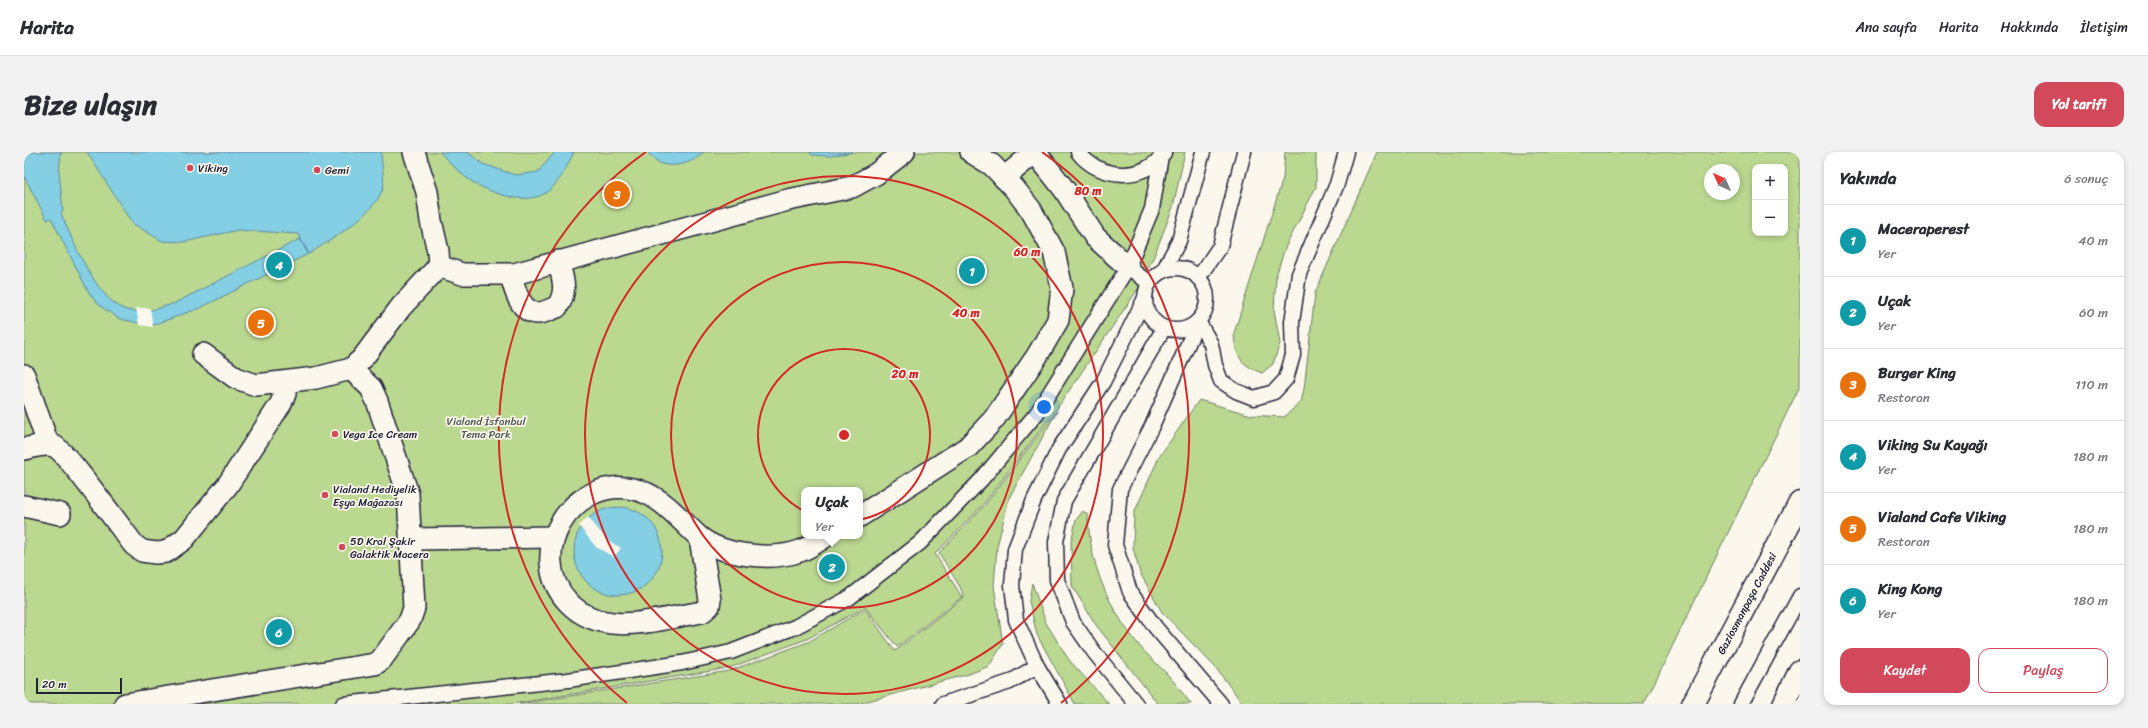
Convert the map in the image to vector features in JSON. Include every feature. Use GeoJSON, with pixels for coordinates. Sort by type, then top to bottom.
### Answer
{"type":"FeatureCollection","features":[{"type":"Feature","properties":{"kind":"main road","name":"Gaziosmanpaşa Caddesi"},"geometry":{"type":"LineString","coordinates":[[1693,704],[1800,503]]}},
{"type":"Feature","properties":{"kind":"main road"},"geometry":{"type":"LineString","coordinates":[[1784,704],[1800,671]]}},
{"type":"Feature","properties":{"kind":"street"},"geometry":{"type":"LineString","coordinates":[[203,354],[236,378],[256,385],[337,374],[351,369],[362,358],[401,307],[439,266],[438,251],[431,221],[427,192],[414,152]]}},
{"type":"Feature","properties":{"kind":"street"},"geometry":{"type":"LineString","coordinates":[[439,266],[462,274],[511,274],[788,200],[852,187],[876,174],[904,152]]}},
{"type":"Feature","properties":{"kind":"street"},"geometry":{"type":"LineString","coordinates":[[863,514],[968,447],[994,419],[1037,356],[1058,320],[1062,288],[1054,252],[1031,210],[992,165],[972,152]]}},
{"type":"Feature","properties":{"kind":"street"},"geometry":{"type":"LineString","coordinates":[[1004,178],[1035,152],[1064,189],[1095,236],[1128,267]]}},
{"type":"Feature","properties":{"kind":"street"},"geometry":{"type":"LineString","coordinates":[[511,274],[516,294],[520,302],[529,310],[538,313],[546,311],[557,307],[563,295],[564,286],[558,262]]}},
{"type":"Feature","properties":{"kind":"street"},"geometry":{"type":"LineString","coordinates":[[125,704],[375,664],[381,660],[410,620],[414,608],[412,539],[408,494],[378,401],[371,388],[351,369]]}},
{"type":"Feature","properties":{"kind":"street"},"geometry":{"type":"LineString","coordinates":[[24,375],[48,444]]}},
{"type":"Feature","properties":{"kind":"street"},"geometry":{"type":"LineString","coordinates":[[24,449],[48,444],[56,447],[72,464],[134,545],[142,551],[156,553],[166,552],[184,539],[227,486],[280,405],[285,394],[286,382]]}},
{"type":"Feature","properties":{"kind":"street"},"geometry":{"type":"LineString","coordinates":[[700,538],[710,600],[709,606],[702,612],[618,625],[596,621],[577,611],[562,595],[553,576],[550,554],[555,530],[568,510],[587,496],[609,488],[633,489],[655,498],[700,538],[726,551],[764,556],[800,551],[821,539]]}},
{"type":"Feature","properties":{"kind":"street"},"geometry":{"type":"LineString","coordinates":[[24,506],[60,514]]}},
{"type":"Feature","properties":{"kind":"street"},"geometry":{"type":"LineString","coordinates":[[412,539],[554,537]]}},
{"type":"Feature","properties":{"kind":"lane"},"geometry":{"type":"LineString","coordinates":[[1078,152],[1084,160],[1098,169],[1115,174],[1137,172],[1148,167],[1163,154]]}},
{"type":"Feature","properties":{"kind":"lane"},"geometry":{"type":"LineString","coordinates":[[1163,271],[1179,241],[1203,152]]}},
{"type":"Feature","properties":{"kind":"lane"},"geometry":{"type":"LineString","coordinates":[[1198,278],[1220,246],[1244,152]]}},
{"type":"Feature","properties":{"kind":"lane"},"geometry":{"type":"LineString","coordinates":[[1198,321],[1211,344],[1215,365],[1221,381],[1236,391],[1254,398],[1274,392],[1286,379],[1293,354],[1292,322],[1299,274],[1337,184],[1346,152]]}},
{"type":"Feature","properties":{"kind":"lane"},"geometry":{"type":"LineString","coordinates":[[343,704],[568,680],[682,663],[732,652],[788,630],[849,598],[920,543],[981,480],[1037,413],[1128,267],[1152,209],[1163,154]]}},
{"type":"Feature","properties":{"kind":"lane"},"geometry":{"type":"LineString","coordinates":[[1128,267],[1149,283]]}},
{"type":"Feature","properties":{"kind":"lane"},"geometry":{"type":"LineString","coordinates":[[1060,704],[1038,666],[1016,620],[1012,585],[1015,548],[1034,500],[1059,449],[1103,382],[1145,298],[1149,283],[1156,275],[1163,271],[1174,268],[1184,269],[1198,278],[1206,291],[1207,301],[1205,312],[1198,321],[1190,328],[1180,331],[1164,328],[1149,316],[1145,298]]}},
{"type":"Feature","properties":{"kind":"lane"},"geometry":{"type":"LineString","coordinates":[[1198,321],[1152,426],[1120,490],[1114,545],[1130,592],[1156,628],[1221,704]]}},
{"type":"Feature","properties":{"kind":"lane"},"geometry":{"type":"LineString","coordinates":[[1136,704],[1094,652],[1073,622],[1057,580],[1056,542],[1064,501],[1164,328]]}},
{"type":"Feature","properties":{"kind":"lane"},"geometry":{"type":"LineString","coordinates":[[1741,704],[1800,596]]}},
{"type":"Feature","properties":{"kind":"lane"},"geometry":{"type":"LineString","coordinates":[[943,704],[1010,682],[1038,666]]}},
{"type":"Feature","properties":{"kind":"green space","name":"Vialand İsfanbul Tema Park"},"geometry":{"type":"Polygon","coordinates":[[[24,152],[1185,152],[1173,207],[1154,256],[1138,289],[1058,407],[981,507],[935,554],[962,597],[897,647],[865,607],[807,639],[729,668],[512,704],[24,704],[24,152]]]}},
{"type":"Feature","properties":{"kind":"green space"},"geometry":{"type":"Polygon","coordinates":[[[1285,152],[1316,152],[1316,187],[1285,248],[1276,276],[1274,310],[1280,343],[1273,364],[1262,373],[1248,366],[1240,358],[1237,353],[1234,333],[1283,178],[1285,152]]]}},
{"type":"Feature","properties":{"kind":"green space"},"geometry":{"type":"Polygon","coordinates":[[[1377,152],[1800,152],[1800,386],[1644,704],[1243,704],[1215,667],[1162,612],[1140,573],[1133,548],[1134,513],[1159,457],[1199,400],[1251,415],[1284,417],[1301,402],[1304,389],[1315,293],[1377,152]]]}},
{"type":"Feature","properties":{"kind":"green space"},"geometry":{"type":"Polygon","coordinates":[[[1057,411],[1009,498],[997,547],[994,586],[1003,644],[989,666],[969,674],[857,704],[519,704],[729,671],[808,642],[865,609],[895,651],[964,597],[960,587],[939,553],[984,506],[1057,411]]]}},
{"type":"Feature","properties":{"kind":"green space"},"geometry":{"type":"Polygon","coordinates":[[[1083,511],[1088,515],[1089,533],[1096,567],[1109,600],[1127,630],[1141,648],[1163,669],[1191,704],[1158,704],[1096,625],[1072,586],[1071,542],[1076,520],[1083,511]]]}},
{"type":"Feature","properties":{"kind":"green space"},"geometry":{"type":"Polygon","coordinates":[[[1032,583],[1046,623],[1069,660],[1109,704],[1075,704],[1037,635],[1029,601],[1032,583]]]}},
{"type":"Feature","properties":{"kind":"water"},"geometry":{"type":"Polygon","coordinates":[[[24,152],[61,152],[59,171],[63,211],[61,213],[78,252],[95,281],[114,303],[124,309],[130,311],[143,311],[156,309],[175,303],[300,239],[308,254],[200,308],[153,325],[120,319],[100,306],[89,293],[51,218],[47,220],[24,176],[24,152]]]}},
{"type":"Feature","properties":{"kind":"water"},"geometry":{"type":"Polygon","coordinates":[[[87,152],[381,152],[383,189],[378,199],[361,217],[340,234],[309,254],[298,234],[238,230],[184,242],[162,241],[132,223],[87,152]]]}},
{"type":"Feature","properties":{"kind":"water"},"geometry":{"type":"Polygon","coordinates":[[[440,152],[467,152],[483,164],[515,175],[538,172],[555,152],[574,152],[563,174],[552,188],[539,196],[520,198],[500,194],[474,183],[460,173],[440,152]]]}},
{"type":"Feature","properties":{"kind":"water"},"geometry":{"type":"Polygon","coordinates":[[[647,152],[704,152],[695,159],[685,163],[679,165],[668,165],[660,163],[647,152]]]}},
{"type":"Feature","properties":{"kind":"water"},"geometry":{"type":"Polygon","coordinates":[[[809,152],[853,152],[830,156],[812,155],[809,152]]]}},
{"type":"Feature","properties":{"kind":"water"},"geometry":{"type":"Polygon","coordinates":[[[618,507],[635,510],[649,520],[659,534],[662,551],[659,568],[649,582],[635,592],[618,595],[601,592],[587,582],[577,568],[574,551],[577,534],[587,520],[601,510],[618,507]]]}},
{"type":"Feature","properties":{"kind":"pier"},"geometry":{"type":"Polygon","coordinates":[[[136,308],[150,308],[153,327],[139,325],[136,308]]]}},
{"type":"Feature","properties":{"kind":"pier"},"geometry":{"type":"Polygon","coordinates":[[[588,517],[607,540],[621,548],[614,557],[596,547],[579,526],[588,517]]]}},
{"type":"Feature","properties":{"kind":"place","name":"Viking"},"geometry":{"type":"Point","coordinates":[190,168]}},
{"type":"Feature","properties":{"kind":"place","name":"Gemi"},"geometry":{"type":"Point","coordinates":[317,170]}},
{"type":"Feature","properties":{"kind":"place","name":"Burger King"},"geometry":{"type":"Point","coordinates":[617,194]}},
{"type":"Feature","properties":{"kind":"place","name":"Viking Su Kayağı"},"geometry":{"type":"Point","coordinates":[279,265]}},
{"type":"Feature","properties":{"kind":"place","name":"Maceraperest"},"geometry":{"type":"Point","coordinates":[972,271]}},
{"type":"Feature","properties":{"kind":"place","name":"Vialand Cafe Viking"},"geometry":{"type":"Point","coordinates":[261,323]}},
{"type":"Feature","properties":{"kind":"place","name":"Vega Ice Cream"},"geometry":{"type":"Point","coordinates":[335,434]}},
{"type":"Feature","properties":{"kind":"place","name":"Vialand Hediyelik Eşya Mağazası"},"geometry":{"type":"Point","coordinates":[325,495]}},
{"type":"Feature","properties":{"kind":"place","name":"5D Kral Şakir Galaktik Macera"},"geometry":{"type":"Point","coordinates":[342,547]}},
{"type":"Feature","properties":{"kind":"place","name":"Uçak"},"geometry":{"type":"Point","coordinates":[832,567]}},
{"type":"Feature","properties":{"kind":"place","name":"King Kong"},"geometry":{"type":"Point","coordinates":[279,632]}}]}
